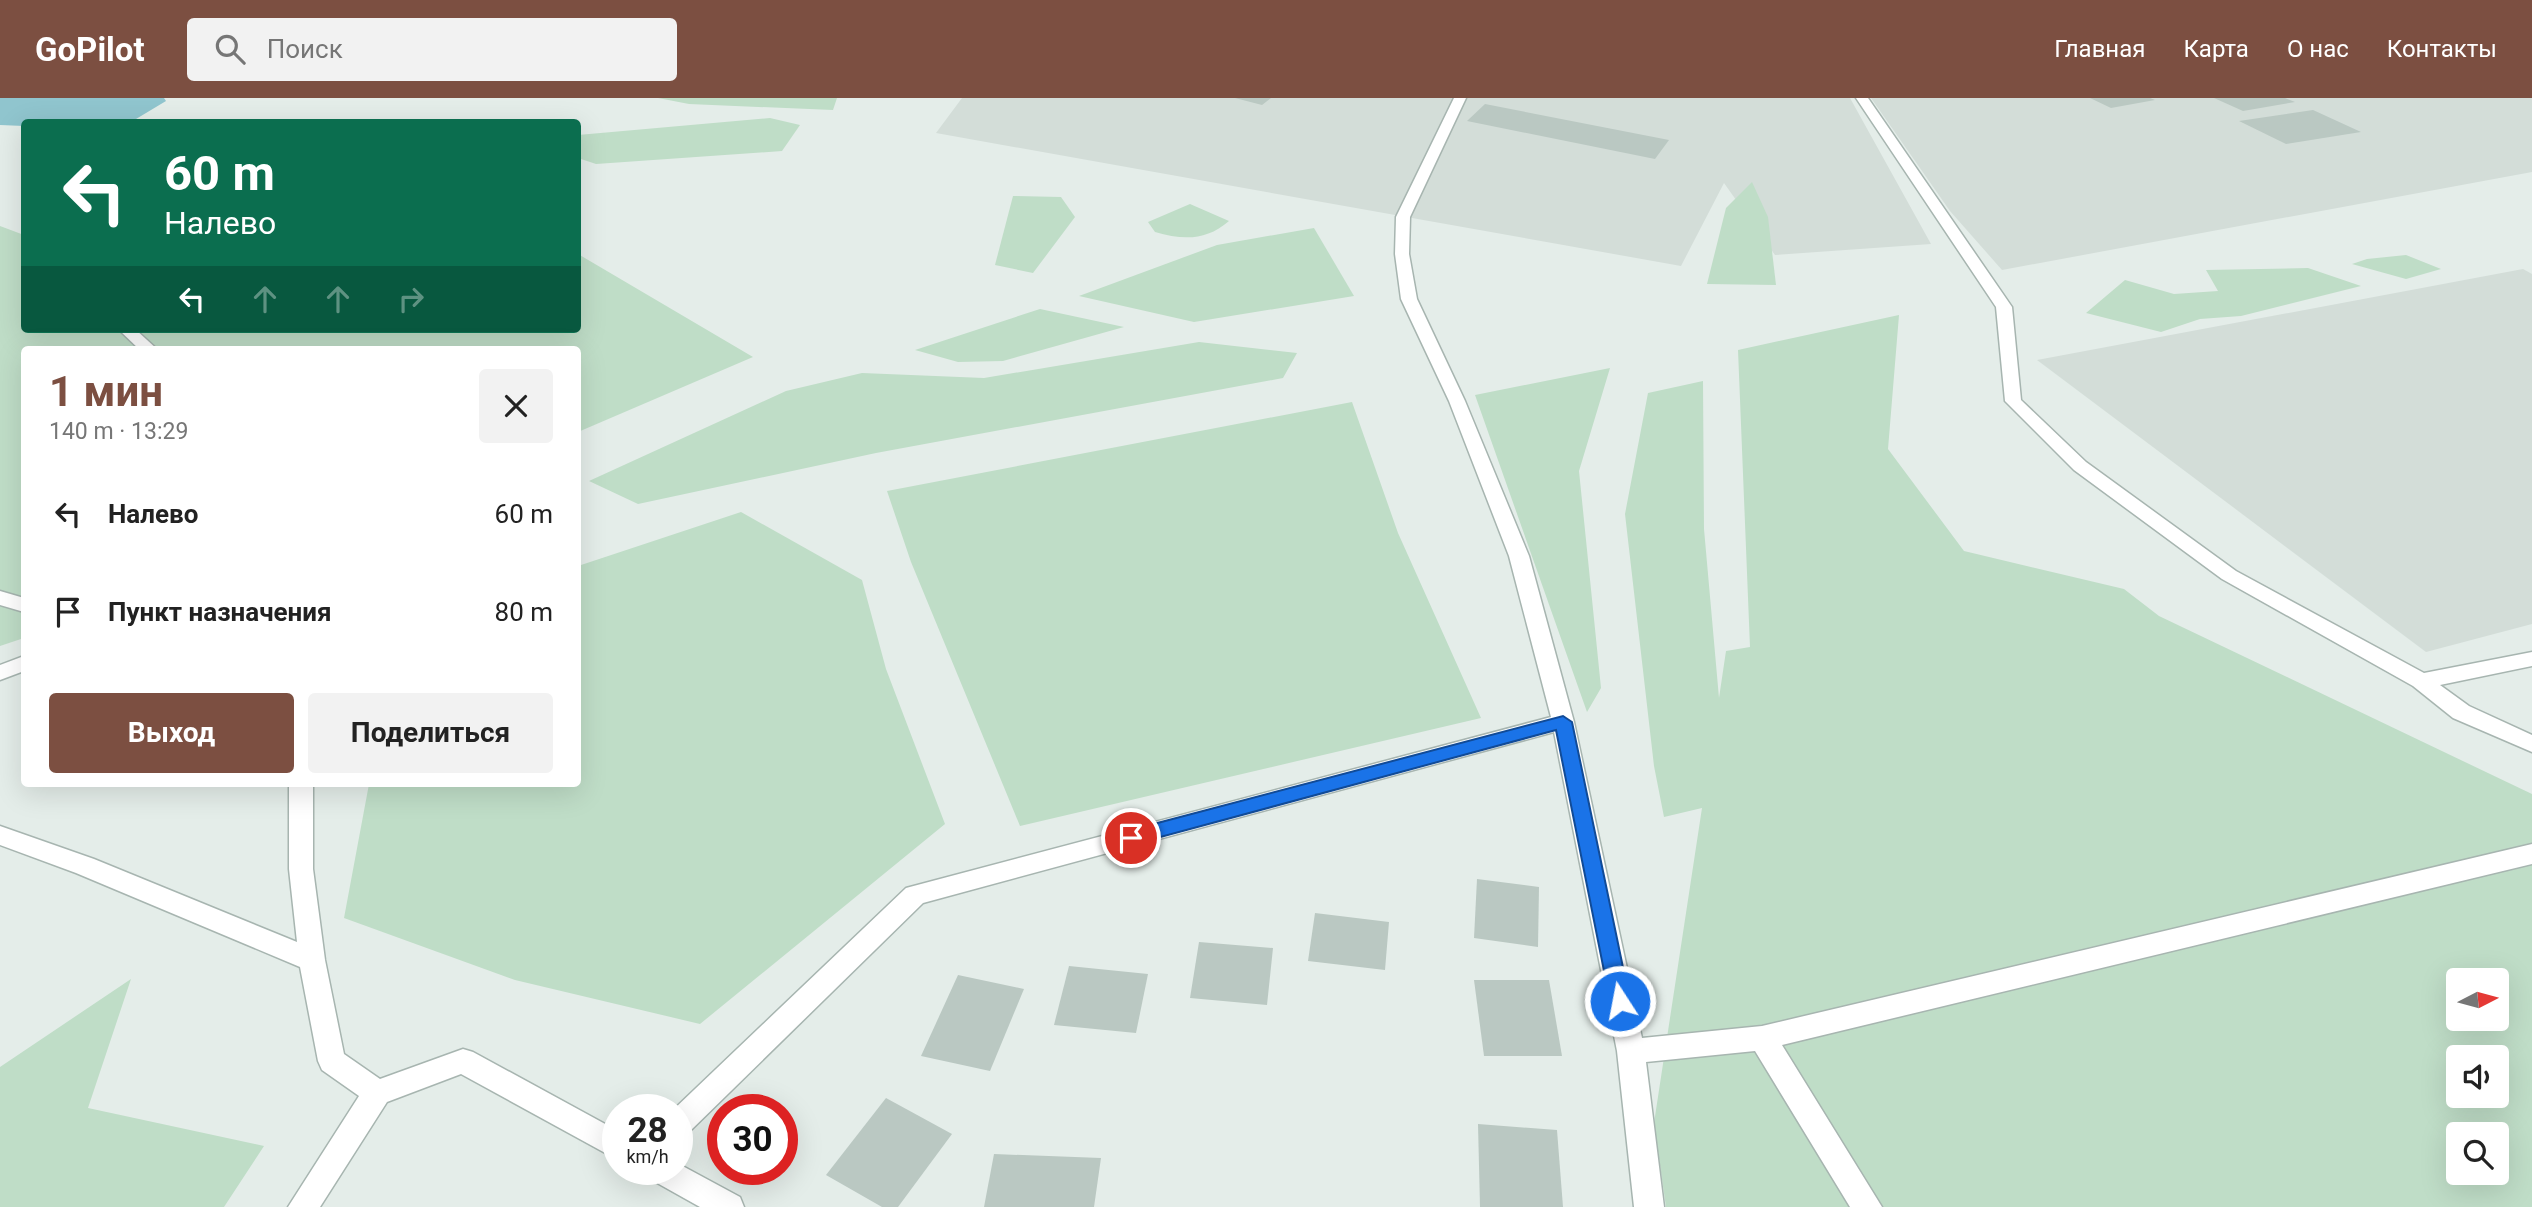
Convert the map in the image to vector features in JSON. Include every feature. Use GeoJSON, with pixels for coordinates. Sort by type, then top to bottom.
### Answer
{"type":"FeatureCollection","features":[{"type":"Feature","properties":{"kind":"street"},"geometry":{"type":"LineString","coordinates":[[1460,98],[1403,217],[1402,254],[1409,299],[1457,401],[1519,556],[1563,722],[1631,1051],[1649,1207]]}},
{"type":"Feature","properties":{"kind":"street"},"geometry":{"type":"LineString","coordinates":[[1862,98],[2004,307],[2013,401],[2080,466],[2230,575],[2421,681],[2461,712],[2532,744]]}},
{"type":"Feature","properties":{"kind":"street"},"geometry":{"type":"LineString","coordinates":[[131,333],[145,346]]}},
{"type":"Feature","properties":{"kind":"street"},"geometry":{"type":"LineString","coordinates":[[0,598],[21,605]]}},
{"type":"Feature","properties":{"kind":"street"},"geometry":{"type":"LineString","coordinates":[[2421,681],[2532,659]]}},
{"type":"Feature","properties":{"kind":"street"},"geometry":{"type":"LineString","coordinates":[[0,673],[21,664]]}},
{"type":"Feature","properties":{"kind":"street"},"geometry":{"type":"LineString","coordinates":[[693,1110],[915,895],[1563,722]]}},
{"type":"Feature","properties":{"kind":"street"},"geometry":{"type":"LineString","coordinates":[[301,787],[301,869],[312,960],[332,1061],[377,1093]]}},
{"type":"Feature","properties":{"kind":"street"},"geometry":{"type":"LineString","coordinates":[[0,835],[85,866],[312,960]]}},
{"type":"Feature","properties":{"kind":"street"},"geometry":{"type":"LineString","coordinates":[[1631,1051],[1762,1038],[2532,854]]}},
{"type":"Feature","properties":{"kind":"street"},"geometry":{"type":"LineString","coordinates":[[1762,1038],[1867,1207]]}},
{"type":"Feature","properties":{"kind":"street"},"geometry":{"type":"LineString","coordinates":[[303,1207],[377,1093],[463,1061],[602,1137]]}},
{"type":"Feature","properties":{"kind":"street"},"geometry":{"type":"LineString","coordinates":[[689,1185],[729,1207]]}},
{"type":"Feature","properties":{"kind":"shaded area"},"geometry":{"type":"Polygon","coordinates":[[[962,98],[1850,98],[1931,244],[1775,255],[1724,183],[1681,266],[936,133],[962,98]]]}},
{"type":"Feature","properties":{"kind":"shaded area"},"geometry":{"type":"Polygon","coordinates":[[[1871,98],[2532,98],[2532,172],[2002,270],[1950,211],[1871,98]]]}},
{"type":"Feature","properties":{"kind":"shaded area"},"geometry":{"type":"Polygon","coordinates":[[[2523,269],[2532,274],[2532,624],[2426,652],[2037,360],[2523,269]]]}},
{"type":"Feature","properties":{"kind":"green space"},"geometry":{"type":"Polygon","coordinates":[[[658,98],[837,98],[833,110],[689,104],[658,98]]]}},
{"type":"Feature","properties":{"kind":"green space"},"geometry":{"type":"Polygon","coordinates":[[[770,118],[800,125],[782,151],[596,164],[581,159],[581,135],[770,118]]]}},
{"type":"Feature","properties":{"kind":"green space"},"geometry":{"type":"Polygon","coordinates":[[[1752,182],[1768,217],[1776,285],[1707,284],[1726,208],[1752,182]]]}},
{"type":"Feature","properties":{"kind":"green space"},"geometry":{"type":"Polygon","coordinates":[[[1013,196],[1061,197],[1075,217],[1033,273],[995,265],[1013,196]]]}},
{"type":"Feature","properties":{"kind":"green space"},"geometry":{"type":"Polygon","coordinates":[[[1190,204],[1229,221],[1212,232],[1194,237],[1155,232],[1148,222],[1190,204]]]}},
{"type":"Feature","properties":{"kind":"green space"},"geometry":{"type":"Polygon","coordinates":[[[0,226],[21,234],[21,333],[581,333],[581,256],[753,357],[581,431],[581,346],[21,346],[21,639],[0,646],[0,226]]]}},
{"type":"Feature","properties":{"kind":"green space"},"geometry":{"type":"Polygon","coordinates":[[[1314,228],[1354,296],[1194,322],[1079,296],[1217,245],[1314,228]]]}},
{"type":"Feature","properties":{"kind":"green space"},"geometry":{"type":"Polygon","coordinates":[[[2406,255],[2441,269],[2406,279],[2352,264],[2367,259],[2406,255]]]}},
{"type":"Feature","properties":{"kind":"green space"},"geometry":{"type":"Polygon","coordinates":[[[2308,268],[2361,286],[2241,316],[2200,319],[2161,332],[2086,313],[2125,280],[2174,294],[2218,291],[2206,270],[2308,268]]]}},
{"type":"Feature","properties":{"kind":"green space"},"geometry":{"type":"Polygon","coordinates":[[[1040,309],[1124,327],[1003,361],[958,362],[915,350],[1040,309]]]}},
{"type":"Feature","properties":{"kind":"green space"},"geometry":{"type":"Polygon","coordinates":[[[1899,315],[1888,449],[1964,551],[2124,589],[2159,616],[2532,794],[2532,1207],[1666,1207],[1654,1123],[1702,808],[1664,817],[1654,766],[1625,514],[1648,393],[1703,381],[1704,529],[1719,698],[1726,651],[1750,647],[1738,350],[1899,315]]]}},
{"type":"Feature","properties":{"kind":"green space"},"geometry":{"type":"Polygon","coordinates":[[[1199,342],[1297,353],[1283,378],[876,453],[638,504],[589,481],[786,391],[862,373],[984,378],[1199,342]]]}},
{"type":"Feature","properties":{"kind":"green space"},"geometry":{"type":"Polygon","coordinates":[[[1610,368],[1579,471],[1601,688],[1587,712],[1475,395],[1610,368]]]}},
{"type":"Feature","properties":{"kind":"green space"},"geometry":{"type":"Polygon","coordinates":[[[1352,402],[1398,533],[1481,718],[1020,826],[911,562],[887,491],[1352,402]]]}},
{"type":"Feature","properties":{"kind":"green space"},"geometry":{"type":"Polygon","coordinates":[[[741,512],[862,580],[886,669],[945,824],[700,1024],[515,980],[344,918],[368,787],[581,787],[581,565],[741,512]]]}},
{"type":"Feature","properties":{"kind":"green space"},"geometry":{"type":"Polygon","coordinates":[[[131,979],[88,1108],[264,1146],[224,1207],[0,1207],[0,1067],[131,979]]]}},
{"type":"Feature","properties":{"kind":"water"},"geometry":{"type":"Polygon","coordinates":[[[0,98],[164,98],[166,101],[136,119],[21,119],[21,126],[0,125],[0,98]]]}},
{"type":"Feature","properties":{"kind":"building"},"geometry":{"type":"Polygon","coordinates":[[[1235,98],[1271,98],[1262,105],[1235,98]]]}},
{"type":"Feature","properties":{"kind":"building"},"geometry":{"type":"Polygon","coordinates":[[[2090,98],[2150,98],[2155,100],[2111,108],[2090,98]]]}},
{"type":"Feature","properties":{"kind":"building"},"geometry":{"type":"Polygon","coordinates":[[[2214,98],[2285,98],[2295,102],[2243,111],[2214,98]]]}},
{"type":"Feature","properties":{"kind":"building"},"geometry":{"type":"Polygon","coordinates":[[[1485,104],[1669,140],[1655,159],[1467,121],[1485,104]]]}},
{"type":"Feature","properties":{"kind":"building"},"geometry":{"type":"Polygon","coordinates":[[[2313,110],[2361,132],[2286,144],[2239,121],[2313,110]]]}},
{"type":"Feature","properties":{"kind":"building"},"geometry":{"type":"Polygon","coordinates":[[[1477,879],[1539,887],[1538,947],[1474,938],[1477,879]]]}},
{"type":"Feature","properties":{"kind":"building"},"geometry":{"type":"Polygon","coordinates":[[[1315,913],[1389,922],[1385,970],[1308,961],[1315,913]]]}},
{"type":"Feature","properties":{"kind":"building"},"geometry":{"type":"Polygon","coordinates":[[[1199,942],[1273,948],[1267,1005],[1190,998],[1199,942]]]}},
{"type":"Feature","properties":{"kind":"building"},"geometry":{"type":"Polygon","coordinates":[[[1069,966],[1148,974],[1136,1033],[1054,1025],[1069,966]]]}},
{"type":"Feature","properties":{"kind":"building"},"geometry":{"type":"Polygon","coordinates":[[[958,975],[1024,989],[990,1071],[921,1056],[958,975]]]}},
{"type":"Feature","properties":{"kind":"building"},"geometry":{"type":"Polygon","coordinates":[[[1474,980],[1549,980],[1562,1056],[1484,1056],[1474,980]]]}},
{"type":"Feature","properties":{"kind":"building"},"geometry":{"type":"Polygon","coordinates":[[[886,1098],[952,1134],[898,1207],[882,1207],[826,1175],[886,1098]]]}},
{"type":"Feature","properties":{"kind":"building"},"geometry":{"type":"Polygon","coordinates":[[[1478,1124],[1557,1130],[1563,1207],[1480,1207],[1478,1124]]]}},
{"type":"Feature","properties":{"kind":"building"},"geometry":{"type":"Polygon","coordinates":[[[994,1154],[1101,1158],[1094,1207],[984,1207],[994,1154]]]}},
{"type":"Feature","properties":{"kind":"route"},"geometry":{"type":"LineString","coordinates":[[1131,838],[1563,722],[1620,1001]]}}]}
